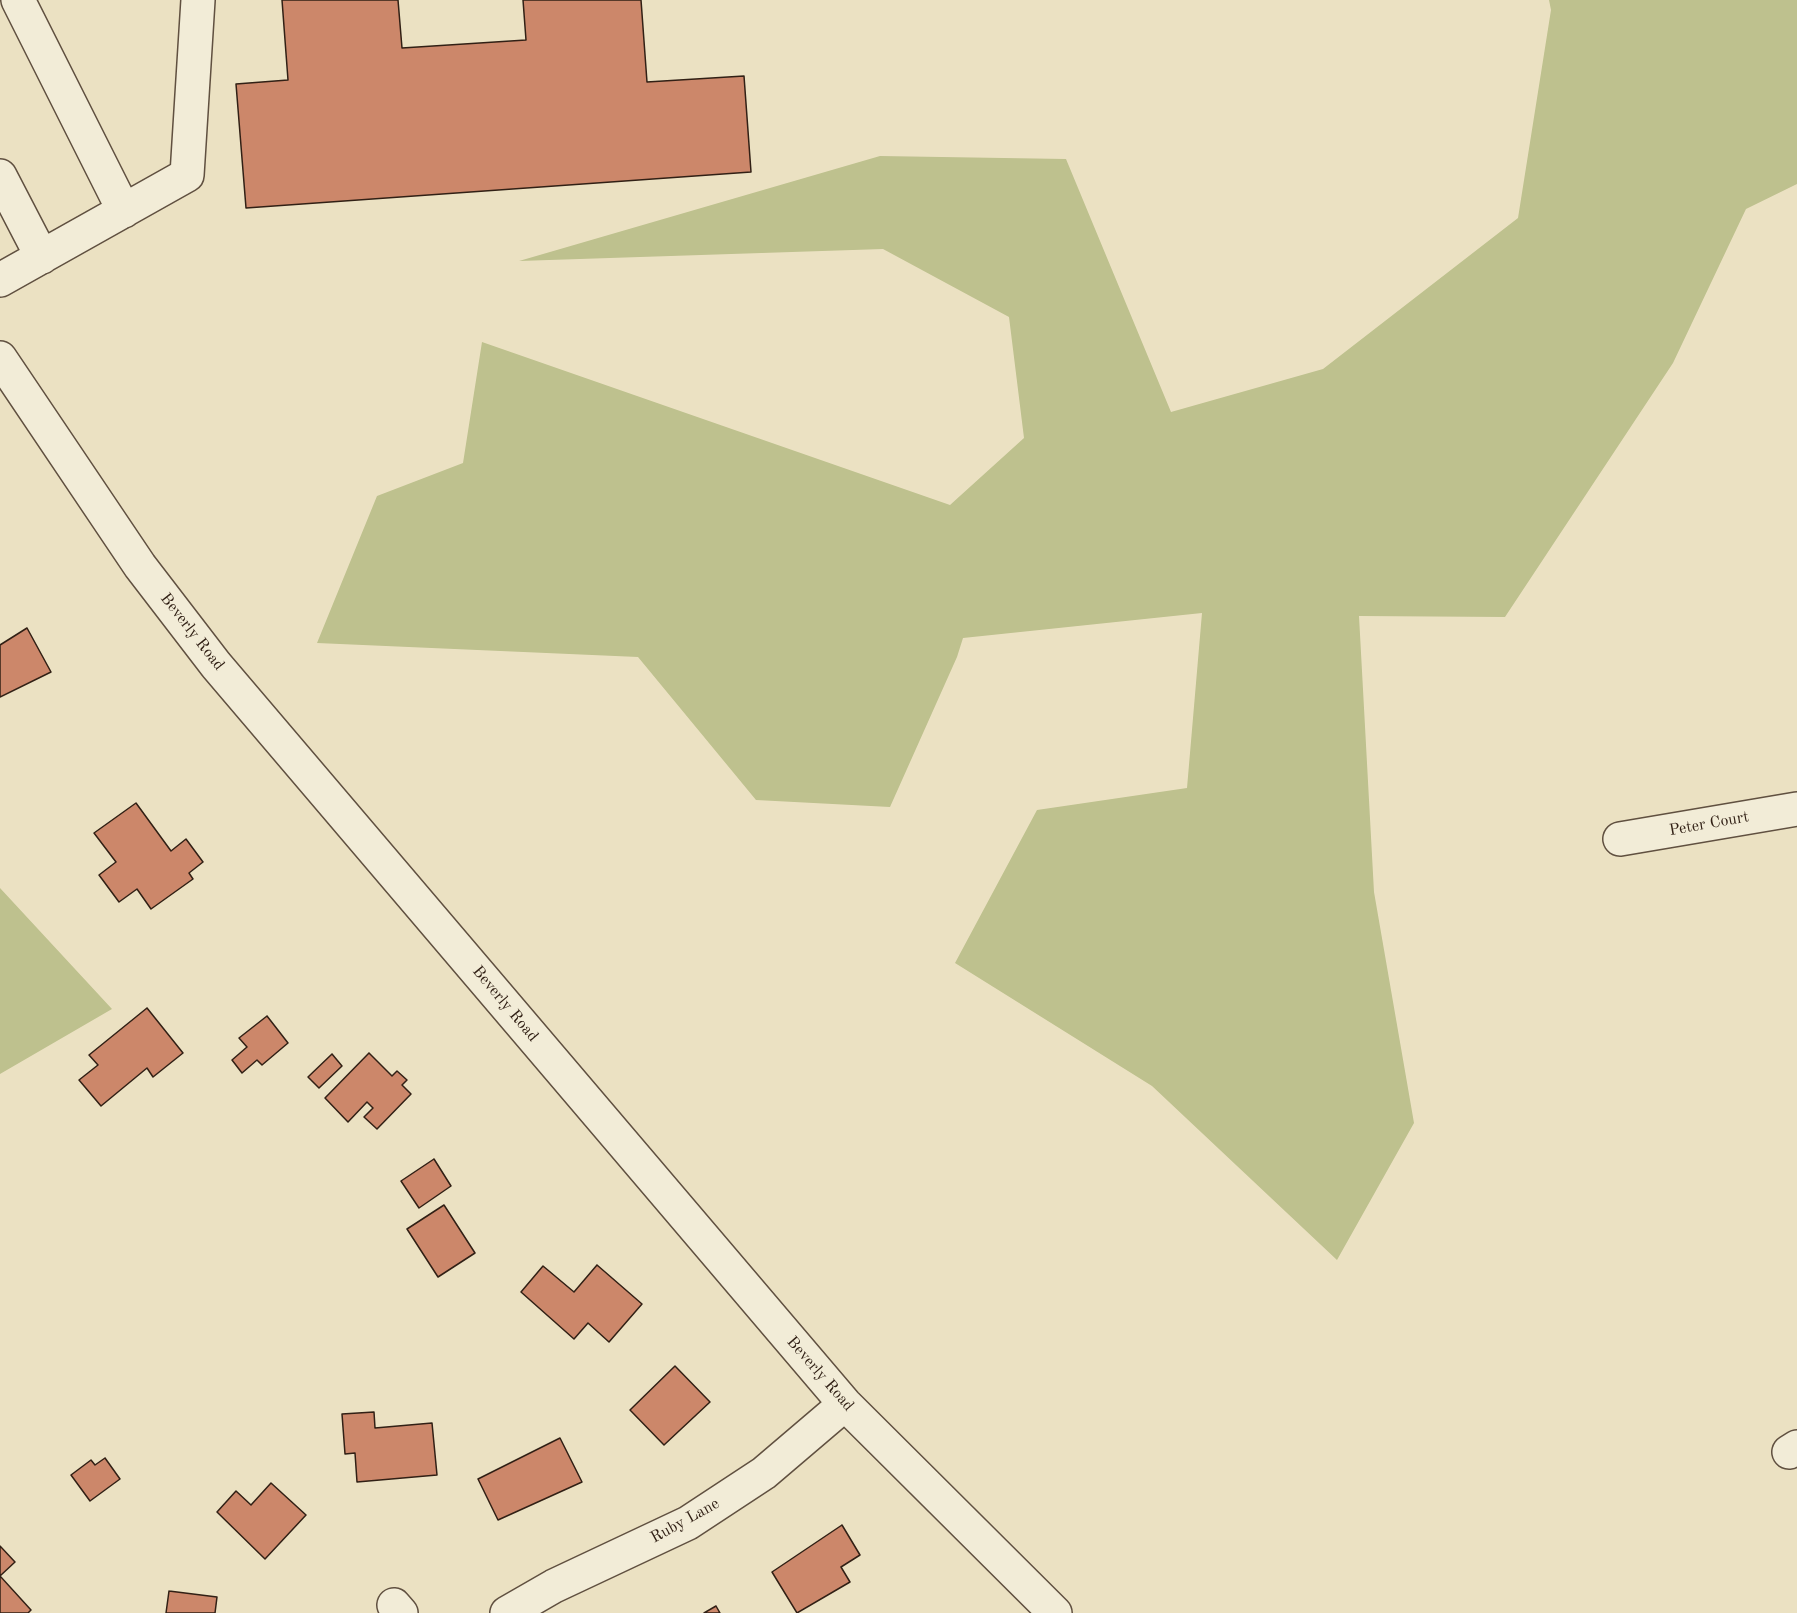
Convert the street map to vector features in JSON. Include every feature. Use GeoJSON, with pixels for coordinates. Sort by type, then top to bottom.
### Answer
{"type":"FeatureCollection","features":[{"type":"Feature","properties":{"kind":"street"},"geometry":{"type":"LineString","coordinates":[[18,0],[124,211]]}},
{"type":"Feature","properties":{"kind":"street"},"geometry":{"type":"LineString","coordinates":[[0,280],[187,176],[198,0]]}},
{"type":"Feature","properties":{"kind":"street"},"geometry":{"type":"LineString","coordinates":[[0,176],[42,256]]}},
{"type":"Feature","properties":{"kind":"street","name":"Beverly Road"},"geometry":{"type":"LineString","coordinates":[[0,358],[140,566],[216,665],[845,1404],[1055,1613]]}},
{"type":"Feature","properties":{"kind":"street","name":"Peter Court"},"geometry":{"type":"LineString","coordinates":[[1620,839],[1797,809]]}},
{"type":"Feature","properties":{"kind":"street","name":"Ruby Lane"},"geometry":{"type":"LineString","coordinates":[[507,1613],[554,1586],[688,1523],[764,1473],[845,1404]]}},
{"type":"Feature","properties":{"kind":"green space"},"geometry":{"type":"Polygon","coordinates":[[[1549,0],[1797,0],[1797,184],[1746,209],[1673,363],[1505,617],[1359,616],[1374,892],[1414,1123],[1337,1260],[1152,1086],[955,963],[1037,810],[1187,788],[1202,613],[963,638],[957,657],[890,807],[756,800],[638,657],[317,643],[377,496],[463,463],[482,342],[950,505],[1024,438],[1009,317],[883,249],[519,261],[880,156],[1066,159],[1171,412],[1323,369],[1518,218],[1551,10],[1549,0]]]}},
{"type":"Feature","properties":{"kind":"green space"},"geometry":{"type":"Polygon","coordinates":[[[0,888],[112,1009],[0,1074],[0,888]]]}},
{"type":"Feature","properties":{"kind":"building"},"geometry":{"type":"Polygon","coordinates":[[[282,0],[398,0],[402,48],[526,40],[523,0],[641,0],[647,82],[744,76],[751,172],[246,208],[236,84],[288,80],[282,0]]]}},
{"type":"Feature","properties":{"kind":"building"},"geometry":{"type":"Polygon","coordinates":[[[27,628],[51,672],[0,697],[0,645],[27,628]]]}},
{"type":"Feature","properties":{"kind":"building"},"geometry":{"type":"Polygon","coordinates":[[[136,803],[171,851],[186,839],[203,862],[189,873],[193,879],[151,909],[137,889],[119,902],[99,875],[116,862],[94,833],[136,803]]]}},
{"type":"Feature","properties":{"kind":"building"},"geometry":{"type":"Polygon","coordinates":[[[147,1008],[183,1053],[153,1077],[147,1068],[101,1106],[79,1080],[98,1065],[89,1055],[147,1008]]]}},
{"type":"Feature","properties":{"kind":"building"},"geometry":{"type":"Polygon","coordinates":[[[267,1016],[288,1043],[262,1065],[257,1060],[242,1073],[232,1060],[247,1047],[239,1038],[267,1016]]]}},
{"type":"Feature","properties":{"kind":"building"},"geometry":{"type":"Polygon","coordinates":[[[369,1053],[392,1076],[397,1071],[407,1080],[402,1085],[411,1094],[377,1129],[364,1117],[373,1108],[367,1102],[348,1122],[325,1098],[369,1053]]]}},
{"type":"Feature","properties":{"kind":"building"},"geometry":{"type":"Polygon","coordinates":[[[332,1054],[342,1066],[319,1088],[308,1077],[332,1054]]]}},
{"type":"Feature","properties":{"kind":"building"},"geometry":{"type":"Polygon","coordinates":[[[434,1159],[451,1186],[419,1208],[401,1181],[434,1159]]]}},
{"type":"Feature","properties":{"kind":"building"},"geometry":{"type":"Polygon","coordinates":[[[444,1205],[475,1253],[438,1277],[407,1229],[444,1205]]]}},
{"type":"Feature","properties":{"kind":"building"},"geometry":{"type":"Polygon","coordinates":[[[597,1265],[642,1304],[609,1342],[588,1323],[574,1339],[521,1292],[543,1266],[574,1292],[597,1265]]]}},
{"type":"Feature","properties":{"kind":"building"},"geometry":{"type":"Polygon","coordinates":[[[675,1366],[710,1402],[664,1445],[630,1410],[675,1366]]]}},
{"type":"Feature","properties":{"kind":"building"},"geometry":{"type":"Polygon","coordinates":[[[374,1412],[375,1428],[432,1423],[437,1475],[357,1482],[355,1453],[345,1454],[342,1414],[374,1412]]]}},
{"type":"Feature","properties":{"kind":"building"},"geometry":{"type":"Polygon","coordinates":[[[560,1438],[582,1482],[498,1520],[478,1479],[560,1438]]]}},
{"type":"Feature","properties":{"kind":"building"},"geometry":{"type":"Polygon","coordinates":[[[105,1458],[120,1479],[90,1501],[71,1475],[91,1460],[95,1465],[105,1458]]]}},
{"type":"Feature","properties":{"kind":"building"},"geometry":{"type":"Polygon","coordinates":[[[271,1483],[306,1515],[265,1559],[217,1512],[236,1491],[251,1505],[271,1483]]]}},
{"type":"Feature","properties":{"kind":"building"},"geometry":{"type":"Polygon","coordinates":[[[842,1525],[860,1555],[841,1567],[850,1582],[797,1613],[772,1572],[842,1525]]]}},
{"type":"Feature","properties":{"kind":"building"},"geometry":{"type":"Polygon","coordinates":[[[0,1546],[15,1562],[0,1576],[0,1546]]]}},
{"type":"Feature","properties":{"kind":"building"},"geometry":{"type":"Polygon","coordinates":[[[0,1576],[31,1610],[28,1613],[0,1613],[0,1576]]]}},
{"type":"Feature","properties":{"kind":"building"},"geometry":{"type":"Polygon","coordinates":[[[169,1591],[217,1597],[215,1613],[166,1613],[169,1591]]]}},
{"type":"Feature","properties":{"kind":"building"},"geometry":{"type":"Polygon","coordinates":[[[716,1606],[720,1613],[704,1613],[716,1606]]]}}]}
